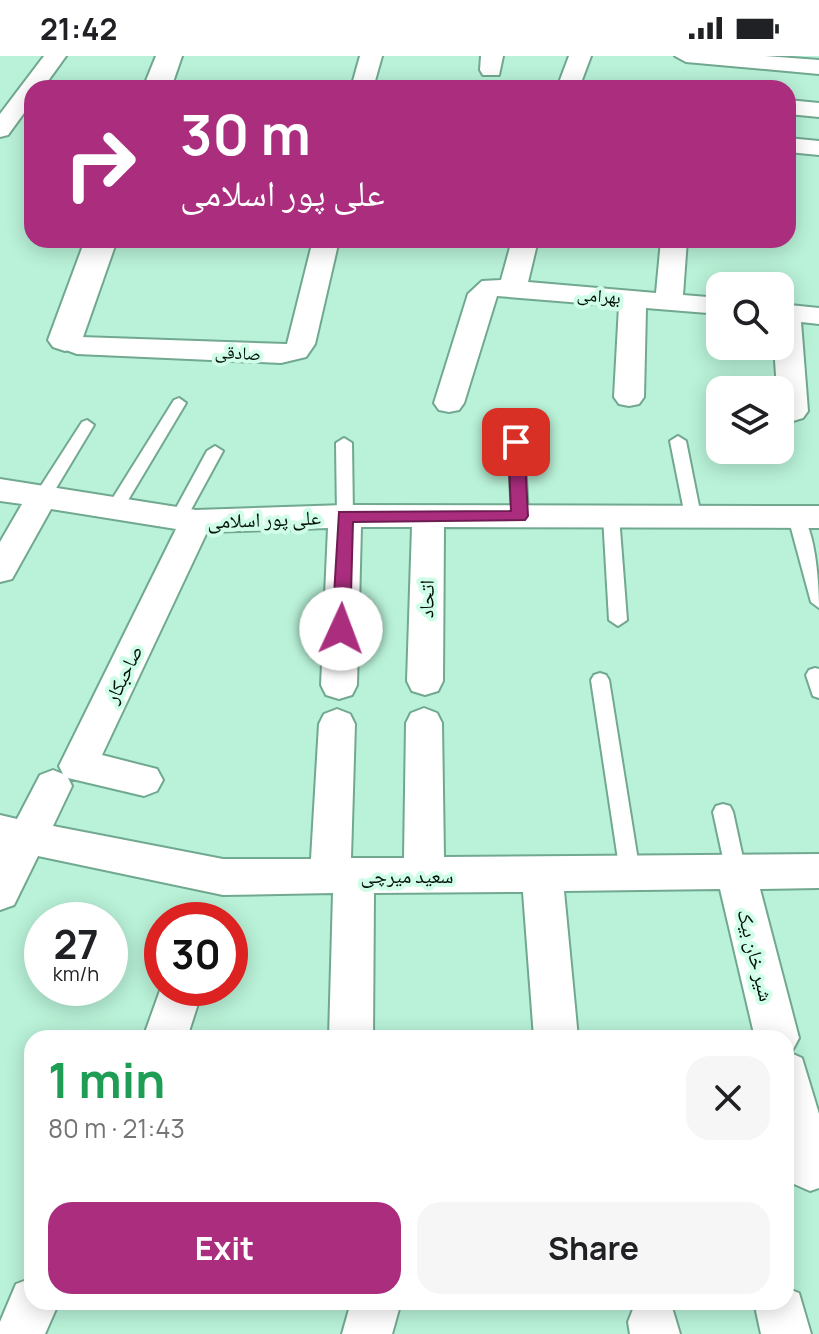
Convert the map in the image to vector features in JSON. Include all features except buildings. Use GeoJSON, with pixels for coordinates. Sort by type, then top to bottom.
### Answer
{"type":"FeatureCollection","features":[{"type":"Feature","properties":{"kind":"main road"},"geometry":{"type":"LineString","coordinates":[[160,80],[169,56]]}},
{"type":"Feature","properties":{"kind":"main road"},"geometry":{"type":"LineString","coordinates":[[65,340],[98,248]]}},
{"type":"Feature","properties":{"kind":"street"},"geometry":{"type":"LineString","coordinates":[[37,80],[55,56]]}},
{"type":"Feature","properties":{"kind":"street"},"geometry":{"type":"LineString","coordinates":[[364,80],[371,56]]}},
{"type":"Feature","properties":{"kind":"street"},"geometry":{"type":"LineString","coordinates":[[571,80],[580,56]]}},
{"type":"Feature","properties":{"kind":"street"},"geometry":{"type":"LineString","coordinates":[[686,56],[819,67]]}},
{"type":"Feature","properties":{"kind":"street"},"geometry":{"type":"LineString","coordinates":[[0,130],[24,98]]}},
{"type":"Feature","properties":{"kind":"street"},"geometry":{"type":"LineString","coordinates":[[796,108],[819,110]]}},
{"type":"Feature","properties":{"kind":"street"},"geometry":{"type":"LineString","coordinates":[[796,146],[819,148]]}},
{"type":"Feature","properties":{"kind":"street","name":"صادقی"},"geometry":{"type":"LineString","coordinates":[[65,340],[93,346],[281,354],[296,351],[301,344],[324,248]]}},
{"type":"Feature","properties":{"kind":"street"},"geometry":{"type":"LineString","coordinates":[[513,287],[523,248]]}},
{"type":"Feature","properties":{"kind":"street"},"geometry":{"type":"LineString","coordinates":[[669,302],[673,248]]}},
{"type":"Feature","properties":{"kind":"street","name":"بهرامی"},"geometry":{"type":"LineString","coordinates":[[449,403],[481,294],[491,287],[706,305]]}},
{"type":"Feature","properties":{"kind":"street"},"geometry":{"type":"LineString","coordinates":[[629,397],[633,299]]}},
{"type":"Feature","properties":{"kind":"street"},"geometry":{"type":"LineString","coordinates":[[794,313],[819,316]]}},
{"type":"Feature","properties":{"kind":"street","name":"علی پور اسلامی"},"geometry":{"type":"LineString","coordinates":[[0,490],[187,520],[345,516],[808,517]]}},
{"type":"Feature","properties":{"kind":"street"},"geometry":{"type":"LineString","coordinates":[[0,570],[43,496]]}},
{"type":"Feature","properties":{"kind":"street"},"geometry":{"type":"LineString","coordinates":[[339,685],[345,516]]}},
{"type":"Feature","properties":{"kind":"street","name":"اتحاد"},"geometry":{"type":"LineString","coordinates":[[425,681],[428,516]]}},
{"type":"Feature","properties":{"kind":"street","name":"صاحبکار"},"geometry":{"type":"LineString","coordinates":[[144,780],[78,766],[187,520]]}},
{"type":"Feature","properties":{"kind":"street"},"geometry":{"type":"LineString","coordinates":[[424,723],[424,875]]}},
{"type":"Feature","properties":{"kind":"street"},"geometry":{"type":"LineString","coordinates":[[337,724],[351,1030]]}},
{"type":"Feature","properties":{"kind":"street"},"geometry":{"type":"LineString","coordinates":[[0,892],[14,835],[53,786]]}},
{"type":"Feature","properties":{"kind":"street","name":"سعید میرچی"},"geometry":{"type":"LineString","coordinates":[[14,835],[223,877],[819,871]]}},
{"type":"Feature","properties":{"kind":"street","name":"شیر خان بیک"},"geometry":{"type":"LineString","coordinates":[[736,872],[775,1030]]}},
{"type":"Feature","properties":{"kind":"street"},"geometry":{"type":"LineString","coordinates":[[542,874],[555,1030]]}},
{"type":"Feature","properties":{"kind":"street"},"geometry":{"type":"LineString","coordinates":[[168,1030],[176,1006]]}},
{"type":"Feature","properties":{"kind":"street"},"geometry":{"type":"LineString","coordinates":[[794,1105],[810,1168]]}},
{"type":"Feature","properties":{"kind":"street"},"geometry":{"type":"LineString","coordinates":[[20,1334],[30,1310]]}},
{"type":"Feature","properties":{"kind":"street"},"geometry":{"type":"LineString","coordinates":[[367,1334],[374,1310]]}},
{"type":"Feature","properties":{"kind":"lane"},"geometry":{"type":"LineString","coordinates":[[115,508],[179,403]]}},
{"type":"Feature","properties":{"kind":"lane"},"geometry":{"type":"LineString","coordinates":[[43,496],[87,425]]}},
{"type":"Feature","properties":{"kind":"lane"},"geometry":{"type":"LineString","coordinates":[[678,441],[693,516]]}},
{"type":"Feature","properties":{"kind":"lane"},"geometry":{"type":"LineString","coordinates":[[516,442],[520,516]]}},
{"type":"Feature","properties":{"kind":"lane"},"geometry":{"type":"LineString","coordinates":[[344,443],[345,516]]}},
{"type":"Feature","properties":{"kind":"lane"},"geometry":{"type":"LineString","coordinates":[[187,520],[215,451]]}},
{"type":"Feature","properties":{"kind":"lane"},"geometry":{"type":"LineString","coordinates":[[611,516],[618,620]]}},
{"type":"Feature","properties":{"kind":"lane"},"geometry":{"type":"LineString","coordinates":[[808,517],[819,602]]}},
{"type":"Feature","properties":{"kind":"lane"},"geometry":{"type":"LineString","coordinates":[[600,680],[630,873]]}},
{"type":"Feature","properties":{"kind":"lane"},"geometry":{"type":"LineString","coordinates":[[723,812],[736,872]]}},
{"type":"Feature","properties":{"kind":"route"},"geometry":{"type":"LineString","coordinates":[[341,629],[345,516],[520,516],[516,442]]}}]}
